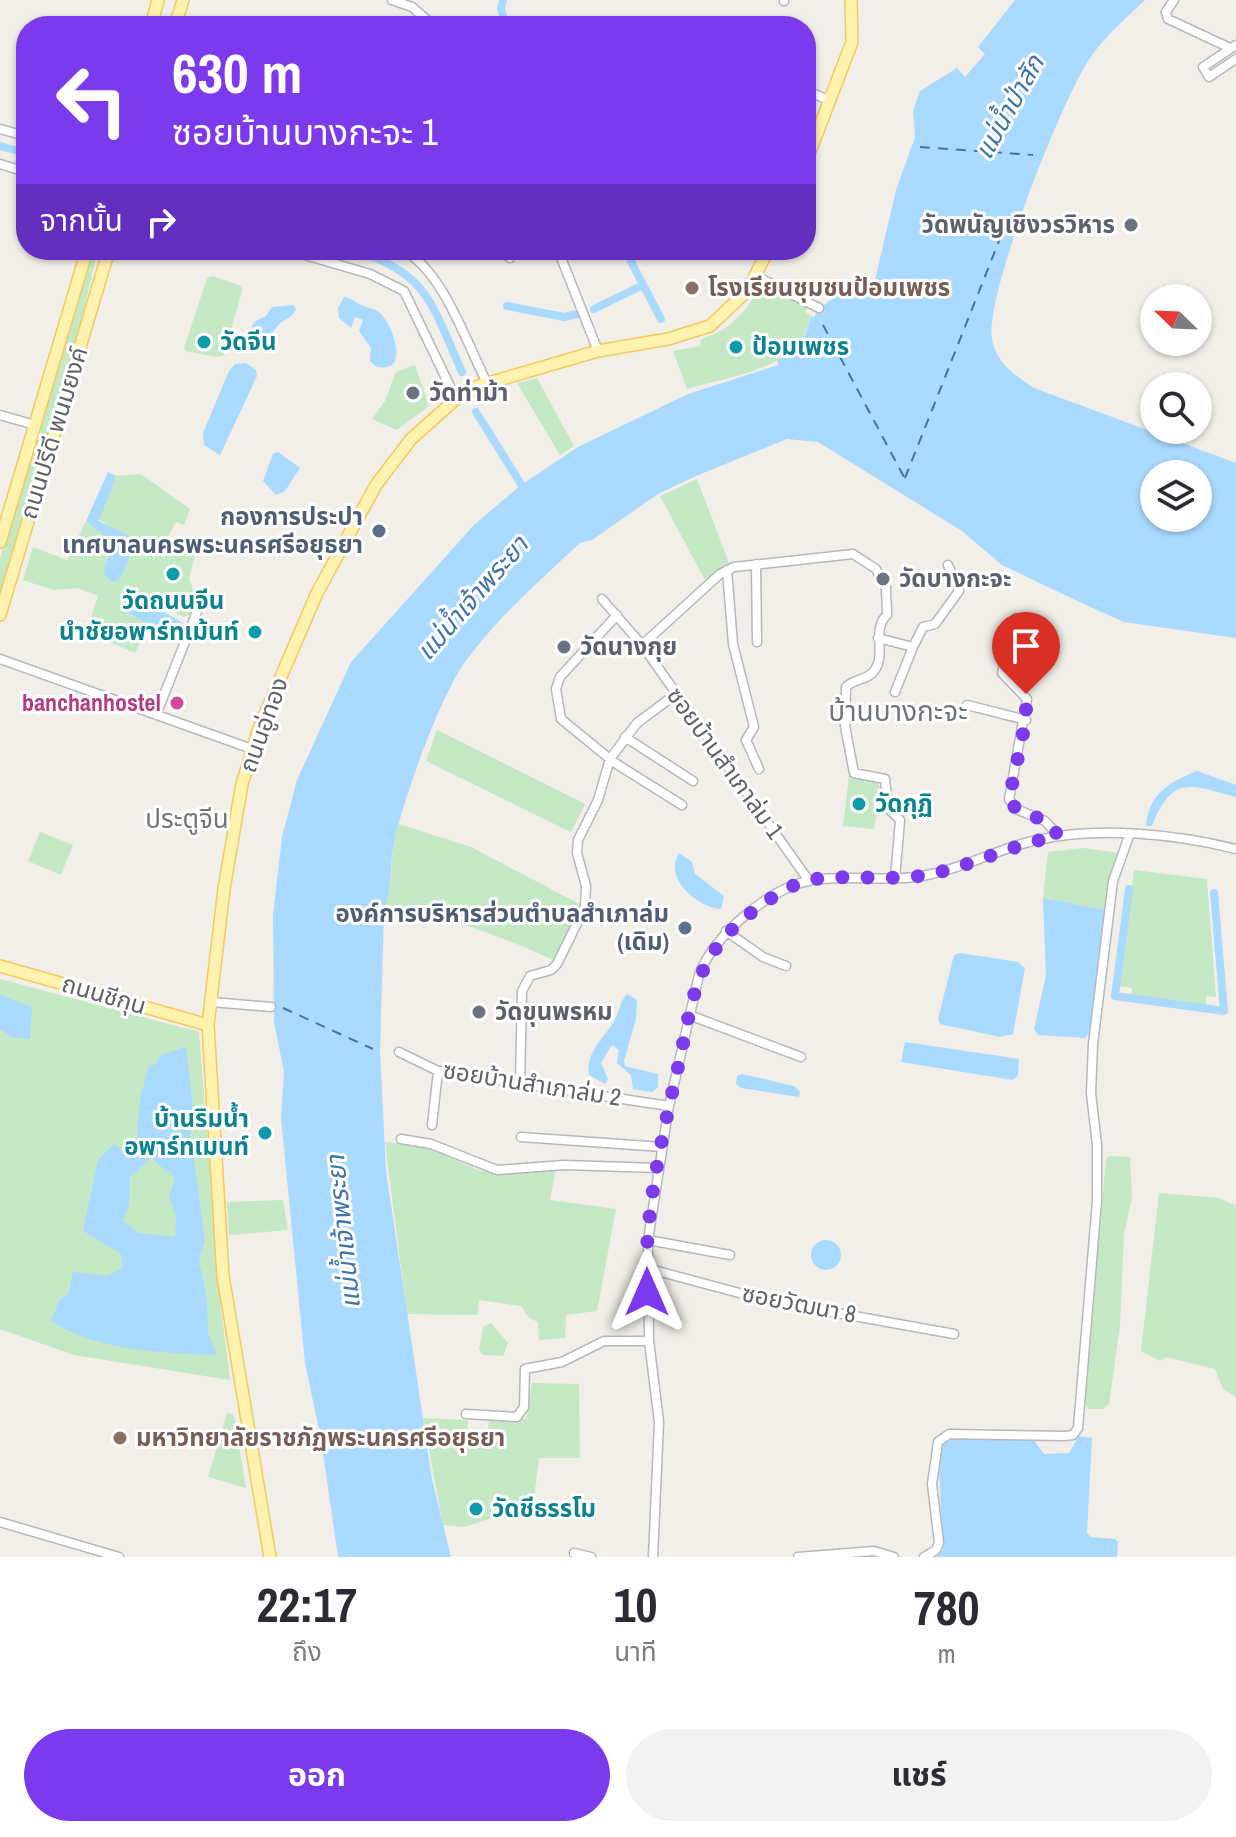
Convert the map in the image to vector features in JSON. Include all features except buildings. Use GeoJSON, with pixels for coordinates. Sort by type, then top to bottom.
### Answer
{"type":"FeatureCollection","features":[{"type":"Feature","properties":{"kind":"main road"},"geometry":{"type":"LineString","coordinates":[[816,139],[852,42],[851,0]]}},
{"type":"Feature","properties":{"kind":"main road","name":"ถนนปรีดี พนมยงค์"},"geometry":{"type":"LineString","coordinates":[[0,542],[84,260]]}},
{"type":"Feature","properties":{"kind":"main road","name":"ถนนปรีดี พนมยงค์"},"geometry":{"type":"LineString","coordinates":[[0,615],[106,260]]}},
{"type":"Feature","properties":{"kind":"main road","name":"ถนนอู่ทอง"},"geometry":{"type":"LineString","coordinates":[[270,1557],[223,1276],[208,1025],[224,889],[252,749],[317,593],[376,485],[411,439],[456,399],[487,383],[598,351],[668,339],[710,326],[735,305],[763,260]]}},
{"type":"Feature","properties":{"kind":"main road","name":"ถนนชีกุน"},"geometry":{"type":"LineString","coordinates":[[0,966],[208,1025]]}},
{"type":"Feature","properties":{"kind":"street"},"geometry":{"type":"LineString","coordinates":[[392,0],[412,7],[422,16]]}},
{"type":"Feature","properties":{"kind":"street"},"geometry":{"type":"LineString","coordinates":[[1174,0],[1166,12],[1168,19],[1233,47]]}},
{"type":"Feature","properties":{"kind":"street"},"geometry":{"type":"LineString","coordinates":[[1233,47],[1203,67],[1209,77],[1236,59]]}},
{"type":"Feature","properties":{"kind":"street"},"geometry":{"type":"LineString","coordinates":[[816,95],[831,101]]}},
{"type":"Feature","properties":{"kind":"street"},"geometry":{"type":"LineString","coordinates":[[816,129],[820,130]]}},
{"type":"Feature","properties":{"kind":"street"},"geometry":{"type":"LineString","coordinates":[[322,260],[370,274],[404,291],[456,399]]}},
{"type":"Feature","properties":{"kind":"street"},"geometry":{"type":"LineString","coordinates":[[417,260],[439,286],[487,383]]}},
{"type":"Feature","properties":{"kind":"street"},"geometry":{"type":"LineString","coordinates":[[565,260],[598,351]]}},
{"type":"Feature","properties":{"kind":"street"},"geometry":{"type":"LineString","coordinates":[[756,276],[819,308]]}},
{"type":"Feature","properties":{"kind":"street"},"geometry":{"type":"LineString","coordinates":[[0,415],[35,425]]}},
{"type":"Feature","properties":{"kind":"street"},"geometry":{"type":"LineString","coordinates":[[642,645],[727,570],[853,554],[876,569],[886,588],[887,615],[879,623],[875,670],[846,687],[845,726],[854,773],[885,779],[888,808],[900,820],[895,879]]}},
{"type":"Feature","properties":{"kind":"street"},"geometry":{"type":"LineString","coordinates":[[756,564],[757,642]]}},
{"type":"Feature","properties":{"kind":"street"},"geometry":{"type":"LineString","coordinates":[[895,692],[923,627],[935,624],[959,591],[948,565]]}},
{"type":"Feature","properties":{"kind":"street"},"geometry":{"type":"LineString","coordinates":[[727,570],[733,644],[754,727],[746,740],[759,769]]}},
{"type":"Feature","properties":{"kind":"street","name":"ซอยบ้านสำเภาล่ม 1"},"geometry":{"type":"LineString","coordinates":[[602,599],[642,645],[809,881]]}},
{"type":"Feature","properties":{"kind":"street"},"geometry":{"type":"LineString","coordinates":[[156,715],[198,609]]}},
{"type":"Feature","properties":{"kind":"street"},"geometry":{"type":"LineString","coordinates":[[617,615],[560,677],[556,689],[561,719],[610,759],[682,805]]}},
{"type":"Feature","properties":{"kind":"street"},"geometry":{"type":"LineString","coordinates":[[1016,618],[1002,673],[1026,694],[1026,720],[1009,799],[1016,809],[1045,821],[1059,836]]}},
{"type":"Feature","properties":{"kind":"street"},"geometry":{"type":"LineString","coordinates":[[878,638],[913,647]]}},
{"type":"Feature","properties":{"kind":"street"},"geometry":{"type":"LineString","coordinates":[[0,659],[252,749]]}},
{"type":"Feature","properties":{"kind":"street"},"geometry":{"type":"LineString","coordinates":[[520,1085],[522,991],[530,976],[551,970],[557,964],[585,907],[587,896],[577,853],[578,840],[598,800],[610,759],[637,723],[676,694]]}},
{"type":"Feature","properties":{"kind":"street"},"geometry":{"type":"LineString","coordinates":[[967,705],[1026,720]]}},
{"type":"Feature","properties":{"kind":"street"},"geometry":{"type":"LineString","coordinates":[[625,737],[693,781]]}},
{"type":"Feature","properties":{"kind":"street"},"geometry":{"type":"LineString","coordinates":[[653,1557],[660,1432],[649,1341],[648,1240],[669,1106],[689,1015],[704,961],[726,931],[779,893],[809,881],[895,879],[949,870],[1013,847],[1059,836],[1199,840],[1236,849]]}},
{"type":"Feature","properties":{"kind":"street"},"geometry":{"type":"LineString","coordinates":[[924,1557],[936,1550],[939,1543],[932,1484],[938,1442],[949,1434],[1065,1436],[1073,1435],[1078,1428],[1097,1201],[1097,1145],[1091,1093],[1093,1044],[1113,881],[1129,836]]}},
{"type":"Feature","properties":{"kind":"street"},"geometry":{"type":"LineString","coordinates":[[726,931],[763,957],[786,966]]}},
{"type":"Feature","properties":{"kind":"street"},"geometry":{"type":"LineString","coordinates":[[211,1002],[271,1007]]}},
{"type":"Feature","properties":{"kind":"street"},"geometry":{"type":"LineString","coordinates":[[689,1015],[801,1057]]}},
{"type":"Feature","properties":{"kind":"street","name":"ซอยบ้านสำเภาล่ม 2"},"geometry":{"type":"LineString","coordinates":[[399,1052],[438,1071],[669,1106]]}},
{"type":"Feature","properties":{"kind":"street"},"geometry":{"type":"LineString","coordinates":[[432,1125],[438,1071]]}},
{"type":"Feature","properties":{"kind":"street"},"geometry":{"type":"LineString","coordinates":[[521,1137],[662,1147]]}},
{"type":"Feature","properties":{"kind":"street"},"geometry":{"type":"LineString","coordinates":[[401,1139],[431,1144],[497,1170],[564,1165],[658,1168]]}},
{"type":"Feature","properties":{"kind":"street"},"geometry":{"type":"LineString","coordinates":[[648,1240],[730,1255]]}},
{"type":"Feature","properties":{"kind":"street","name":"ซอยวัฒนา 8"},"geometry":{"type":"LineString","coordinates":[[646,1268],[765,1300],[954,1334]]}},
{"type":"Feature","properties":{"kind":"street"},"geometry":{"type":"LineString","coordinates":[[466,1414],[517,1417],[524,1407],[525,1369],[562,1362],[604,1341],[649,1341]]}},
{"type":"Feature","properties":{"kind":"street"},"geometry":{"type":"LineString","coordinates":[[0,1522],[119,1557]]}},
{"type":"Feature","properties":{"kind":"street"},"geometry":{"type":"LineString","coordinates":[[798,1557],[874,1551],[894,1557]]}},
{"type":"Feature","properties":{"kind":"street"},"geometry":{"type":"LineString","coordinates":[[574,1553],[591,1557]]}},
{"type":"Feature","properties":{"kind":"green space"},"geometry":{"type":"Polygon","coordinates":[[[91,260],[96,260],[79,330],[0,596],[0,558],[75,305],[91,260]]]}},
{"type":"Feature","properties":{"kind":"green space"},"geometry":{"type":"Polygon","coordinates":[[[213,276],[241,286],[242,291],[224,355],[216,357],[184,348],[207,278],[213,276]]]}},
{"type":"Feature","properties":{"kind":"green space"},"geometry":{"type":"Polygon","coordinates":[[[764,283],[809,305],[805,312],[811,316],[804,334],[793,348],[762,368],[687,389],[673,351],[701,346],[700,341],[730,325],[764,283]]]}},
{"type":"Feature","properties":{"kind":"green space"},"geometry":{"type":"Polygon","coordinates":[[[415,365],[429,406],[397,430],[372,419],[385,401],[396,372],[415,365]]]}},
{"type":"Feature","properties":{"kind":"green space"},"geometry":{"type":"Polygon","coordinates":[[[537,378],[574,446],[560,455],[517,383],[537,378]]]}},
{"type":"Feature","properties":{"kind":"green space"},"geometry":{"type":"Polygon","coordinates":[[[141,474],[190,509],[184,525],[176,522],[158,554],[164,558],[173,547],[181,547],[195,556],[189,579],[198,602],[190,615],[183,617],[143,593],[133,594],[124,611],[149,625],[135,653],[86,632],[98,596],[78,588],[53,590],[23,580],[33,547],[67,560],[86,521],[116,544],[105,567],[135,546],[97,517],[116,476],[141,474]]]}},
{"type":"Feature","properties":{"kind":"green space"},"geometry":{"type":"Polygon","coordinates":[[[697,479],[729,563],[705,580],[660,496],[697,479]]]}},
{"type":"Feature","properties":{"kind":"green space"},"geometry":{"type":"Polygon","coordinates":[[[437,730],[585,804],[571,832],[426,761],[437,730]]]}},
{"type":"Feature","properties":{"kind":"green space"},"geometry":{"type":"Polygon","coordinates":[[[849,776],[876,779],[881,790],[874,829],[843,826],[849,776]]]}},
{"type":"Feature","properties":{"kind":"green space"},"geometry":{"type":"Polygon","coordinates":[[[399,824],[471,847],[583,906],[553,960],[515,943],[447,920],[384,910],[399,824]]]}},
{"type":"Feature","properties":{"kind":"green space"},"geometry":{"type":"Polygon","coordinates":[[[40,832],[73,845],[61,875],[28,861],[40,832]]]}},
{"type":"Feature","properties":{"kind":"green space"},"geometry":{"type":"Polygon","coordinates":[[[1083,848],[1119,853],[1109,880],[1105,910],[1043,898],[1048,852],[1083,848]]]}},
{"type":"Feature","properties":{"kind":"green space"},"geometry":{"type":"Polygon","coordinates":[[[1134,870],[1207,879],[1216,997],[1206,996],[1206,1006],[1131,996],[1132,988],[1120,986],[1134,870]]]}},
{"type":"Feature","properties":{"kind":"green space"},"geometry":{"type":"Polygon","coordinates":[[[0,979],[199,1032],[220,1300],[230,1380],[74,1355],[0,1329],[0,979]]]}},
{"type":"Feature","properties":{"kind":"green space"},"geometry":{"type":"Polygon","coordinates":[[[385,1142],[424,1146],[481,1171],[556,1168],[550,1200],[616,1209],[597,1311],[566,1315],[565,1338],[539,1340],[538,1322],[529,1318],[521,1306],[479,1300],[478,1315],[407,1314],[385,1142]]]}},
{"type":"Feature","properties":{"kind":"green space"},"geometry":{"type":"Polygon","coordinates":[[[1130,1157],[1132,1199],[1124,1233],[1120,1325],[1109,1404],[1103,1409],[1088,1409],[1085,1404],[1106,1158],[1130,1157]]]}},
{"type":"Feature","properties":{"kind":"green space"},"geometry":{"type":"Polygon","coordinates":[[[1159,1193],[1219,1198],[1236,1206],[1236,1397],[1223,1389],[1215,1369],[1166,1357],[1160,1361],[1141,1351],[1159,1193]]]}},
{"type":"Feature","properties":{"kind":"green space"},"geometry":{"type":"Polygon","coordinates":[[[283,1200],[288,1230],[229,1235],[227,1202],[283,1200]]]}},
{"type":"Feature","properties":{"kind":"green space"},"geometry":{"type":"Polygon","coordinates":[[[491,1323],[508,1343],[503,1356],[483,1355],[479,1349],[483,1327],[491,1323]]]}},
{"type":"Feature","properties":{"kind":"green space"},"geometry":{"type":"Polygon","coordinates":[[[532,1383],[579,1384],[580,1458],[539,1458],[533,1505],[464,1527],[443,1525],[423,1418],[468,1420],[468,1437],[487,1439],[489,1420],[526,1419],[532,1383]]]}},
{"type":"Feature","properties":{"kind":"green space"},"geometry":{"type":"Polygon","coordinates":[[[227,1413],[234,1415],[246,1488],[208,1477],[227,1413]]]}},
{"type":"Feature","properties":{"kind":"water"},"geometry":{"type":"Polygon","coordinates":[[[1015,0],[1145,0],[1090,58],[1062,112],[1012,241],[993,316],[992,339],[1002,362],[1014,374],[1034,388],[1140,427],[1140,444],[1185,444],[1236,463],[1236,638],[1124,622],[1002,565],[962,531],[818,442],[787,439],[658,494],[592,540],[580,543],[534,585],[465,662],[445,698],[400,820],[384,910],[380,1051],[386,1171],[432,1479],[451,1557],[338,1557],[321,1439],[305,1363],[281,1118],[284,1072],[274,1022],[273,915],[282,837],[297,780],[351,662],[474,525],[521,485],[578,447],[688,394],[778,365],[777,360],[790,353],[800,342],[811,316],[814,317],[825,304],[839,295],[855,291],[872,293],[896,190],[915,137],[913,111],[920,91],[957,68],[965,77],[985,54],[978,47],[1015,0]]]}},
{"type":"Feature","properties":{"kind":"water"},"geometry":{"type":"Polygon","coordinates":[[[344,297],[377,311],[385,319],[396,348],[393,364],[375,366],[370,361],[371,348],[359,331],[363,320],[355,317],[351,328],[339,318],[338,308],[344,297]]]}},
{"type":"Feature","properties":{"kind":"water"},"geometry":{"type":"Polygon","coordinates":[[[293,305],[296,309],[294,313],[279,325],[260,351],[249,348],[246,340],[254,322],[266,316],[272,307],[293,305]]]}},
{"type":"Feature","properties":{"kind":"water"},"geometry":{"type":"Polygon","coordinates":[[[246,363],[256,370],[257,376],[220,455],[204,445],[203,433],[229,371],[235,364],[246,363]]]}},
{"type":"Feature","properties":{"kind":"water"},"geometry":{"type":"Polygon","coordinates":[[[278,452],[300,468],[285,491],[276,495],[263,481],[273,454],[278,452]]]}},
{"type":"Feature","properties":{"kind":"water"},"geometry":{"type":"Polygon","coordinates":[[[108,472],[116,476],[99,521],[134,538],[135,546],[119,580],[113,582],[105,576],[104,567],[115,544],[86,521],[108,472]]]}},
{"type":"Feature","properties":{"kind":"water"},"geometry":{"type":"Polygon","coordinates":[[[133,594],[183,623],[186,628],[182,638],[177,640],[124,611],[121,606],[126,595],[133,594]]]}},
{"type":"Feature","properties":{"kind":"water"},"geometry":{"type":"Polygon","coordinates":[[[1197,771],[1236,785],[1236,797],[1207,789],[1185,788],[1167,798],[1152,826],[1146,826],[1151,805],[1162,790],[1197,771]]]}},
{"type":"Feature","properties":{"kind":"water"},"geometry":{"type":"Polygon","coordinates":[[[679,853],[692,862],[695,874],[724,896],[721,909],[702,903],[685,890],[675,872],[679,853]]]}},
{"type":"Feature","properties":{"kind":"water"},"geometry":{"type":"Polygon","coordinates":[[[1043,898],[1105,910],[1089,1033],[1085,1038],[1038,1035],[1034,1029],[1046,976],[1043,898]]]}},
{"type":"Feature","properties":{"kind":"water"},"geometry":{"type":"Polygon","coordinates":[[[960,953],[1018,962],[1025,968],[1013,1034],[1000,1037],[940,1024],[938,1019],[954,955],[960,953]]]}},
{"type":"Feature","properties":{"kind":"water"},"geometry":{"type":"Polygon","coordinates":[[[627,994],[637,1000],[636,1019],[625,1066],[658,1074],[658,1087],[652,1092],[633,1089],[631,1075],[617,1063],[619,1050],[612,1045],[601,1063],[608,1079],[605,1084],[589,1075],[592,1054],[613,1023],[627,994]]]}},
{"type":"Feature","properties":{"kind":"water"},"geometry":{"type":"Polygon","coordinates":[[[0,995],[32,1007],[30,1039],[11,1037],[0,1029],[0,995]]]}},
{"type":"Feature","properties":{"kind":"water"},"geometry":{"type":"Polygon","coordinates":[[[905,1042],[1019,1059],[1018,1075],[1013,1080],[901,1062],[905,1042]]]}},
{"type":"Feature","properties":{"kind":"water"},"geometry":{"type":"Polygon","coordinates":[[[186,1047],[194,1116],[190,1132],[205,1240],[199,1261],[207,1299],[208,1333],[217,1355],[153,1351],[109,1344],[88,1339],[51,1321],[60,1299],[68,1295],[73,1272],[107,1276],[123,1268],[120,1253],[83,1231],[98,1160],[114,1144],[125,1154],[136,1150],[140,1098],[149,1066],[157,1063],[160,1055],[186,1047]],[[151,1158],[130,1177],[129,1204],[123,1221],[139,1233],[175,1237],[176,1216],[169,1198],[175,1178],[151,1158]]]}},
{"type":"Feature","properties":{"kind":"water"},"geometry":{"type":"Polygon","coordinates":[[[742,1074],[794,1086],[800,1092],[799,1097],[741,1088],[736,1084],[737,1076],[742,1074]]]}},
{"type":"Feature","properties":{"kind":"water"},"geometry":{"type":"Polygon","coordinates":[[[826,1240],[837,1244],[841,1255],[837,1266],[826,1270],[815,1266],[811,1255],[815,1244],[826,1240]]]}},
{"type":"Feature","properties":{"kind":"water"},"geometry":{"type":"Polygon","coordinates":[[[1079,1436],[1092,1438],[1087,1533],[1091,1537],[1115,1539],[1118,1542],[1117,1557],[935,1557],[943,1550],[938,1448],[947,1438],[1033,1439],[1044,1454],[1069,1453],[1079,1436]]]}},
{"type":"Feature","properties":{"kind":"waterway"},"geometry":{"type":"LineString","coordinates":[[503,0],[503,16]]}},
{"type":"Feature","properties":{"kind":"waterway"},"geometry":{"type":"LineString","coordinates":[[0,146],[16,150]]}},
{"type":"Feature","properties":{"kind":"waterway"},"geometry":{"type":"LineString","coordinates":[[380,260],[413,281],[424,294],[462,372]]}},
{"type":"Feature","properties":{"kind":"waterway"},"geometry":{"type":"LineString","coordinates":[[630,260],[661,319]]}},
{"type":"Feature","properties":{"kind":"waterway"},"geometry":{"type":"LineString","coordinates":[[594,309],[643,285]]}},
{"type":"Feature","properties":{"kind":"waterway"},"geometry":{"type":"LineString","coordinates":[[507,306],[564,317],[577,314]]}},
{"type":"Feature","properties":{"kind":"waterway"},"geometry":{"type":"LineString","coordinates":[[476,412],[526,492]]}},
{"type":"Feature","properties":{"kind":"waterway"},"geometry":{"type":"LineString","coordinates":[[1129,889],[1115,996],[1224,1011],[1214,893]]}},
{"type":"Feature","properties":{"kind":"ferry route"},"geometry":{"type":"LineString","coordinates":[[920,147],[1033,155]]}},
{"type":"Feature","properties":{"kind":"ferry route"},"geometry":{"type":"LineString","coordinates":[[905,478],[1001,236]]}},
{"type":"Feature","properties":{"kind":"ferry route"},"geometry":{"type":"LineString","coordinates":[[823,325],[904,477]]}},
{"type":"Feature","properties":{"kind":"ferry route"},"geometry":{"type":"LineString","coordinates":[[283,1008],[373,1049]]}},
{"type":"Feature","properties":{"kind":"place","name":"วัดพนัญเชิงวรวิหาร"},"geometry":{"type":"Point","coordinates":[1131,225]}},
{"type":"Feature","properties":{"kind":"place","name":"โรงเรียนชุมชนป้อมเพชร"},"geometry":{"type":"Point","coordinates":[692,288]}},
{"type":"Feature","properties":{"kind":"place","name":"วัดจีน"},"geometry":{"type":"Point","coordinates":[204,342]}},
{"type":"Feature","properties":{"kind":"place","name":"ป้อมเพชร"},"geometry":{"type":"Point","coordinates":[736,347]}},
{"type":"Feature","properties":{"kind":"place","name":"วัดท่าม้า"},"geometry":{"type":"Point","coordinates":[413,393]}},
{"type":"Feature","properties":{"kind":"place","name":"กองการประปา เทศบาลนครพระนครศรีอยุธยา"},"geometry":{"type":"Point","coordinates":[379,531]}},
{"type":"Feature","properties":{"kind":"place","name":"วัดถนนจีน"},"geometry":{"type":"Point","coordinates":[173,574]}},
{"type":"Feature","properties":{"kind":"place","name":"วัดบางกะจะ"},"geometry":{"type":"Point","coordinates":[883,579]}},
{"type":"Feature","properties":{"kind":"place","name":"นำชัยอพาร์ทเม้นท์"},"geometry":{"type":"Point","coordinates":[255,632]}},
{"type":"Feature","properties":{"kind":"place","name":"วัดนางกุย"},"geometry":{"type":"Point","coordinates":[564,647]}},
{"type":"Feature","properties":{"kind":"place","name":"banchanhostel"},"geometry":{"type":"Point","coordinates":[177,703]}},
{"type":"Feature","properties":{"kind":"place","name":"วัดกุฏิ"},"geometry":{"type":"Point","coordinates":[859,804]}},
{"type":"Feature","properties":{"kind":"place","name":"องค์การบริหารส่วนตำบลสำเภาล่ม (เดิม)"},"geometry":{"type":"Point","coordinates":[685,928]}},
{"type":"Feature","properties":{"kind":"place","name":"วัดขุนพรหม"},"geometry":{"type":"Point","coordinates":[479,1012]}},
{"type":"Feature","properties":{"kind":"place","name":"บ้านริมน้ำ อพาร์ทเมนท์"},"geometry":{"type":"Point","coordinates":[265,1133]}},
{"type":"Feature","properties":{"kind":"place","name":"มหาวิทยาลัยราชภัฏพระนครศรีอยุธยา"},"geometry":{"type":"Point","coordinates":[120,1438]}},
{"type":"Feature","properties":{"kind":"place","name":"วัดชีธรรโม"},"geometry":{"type":"Point","coordinates":[476,1509]}},
{"type":"Feature","properties":{"kind":"district","name":"บ้านบางกะจะ"},"geometry":{"type":"Point","coordinates":[898,711]}},
{"type":"Feature","properties":{"kind":"district","name":"ประตูจีน"},"geometry":{"type":"Point","coordinates":[187,819]}},
{"type":"Feature","properties":{"kind":"route"},"geometry":{"type":"LineString","coordinates":[[647,1292],[648,1240],[658,1168],[689,1015],[704,961],[726,931],[779,893],[809,881],[924,876],[1036,840],[1059,836],[1045,821],[1016,809],[1009,799],[1026,720],[1026,694]]}},
{"type":"Feature","properties":{"kind":"water label","name":"แม่น้ำป่าสัก"},"geometry":{"type":"Point","coordinates":[1009,107]}},
{"type":"Feature","properties":{"kind":"water label","name":"แม่น้ำเจ้าพระยา"},"geometry":{"type":"Point","coordinates":[472,598]}},
{"type":"Feature","properties":{"kind":"water label","name":"แม่น้ำเจ้าพระยา"},"geometry":{"type":"Point","coordinates":[343,1232]}}]}
